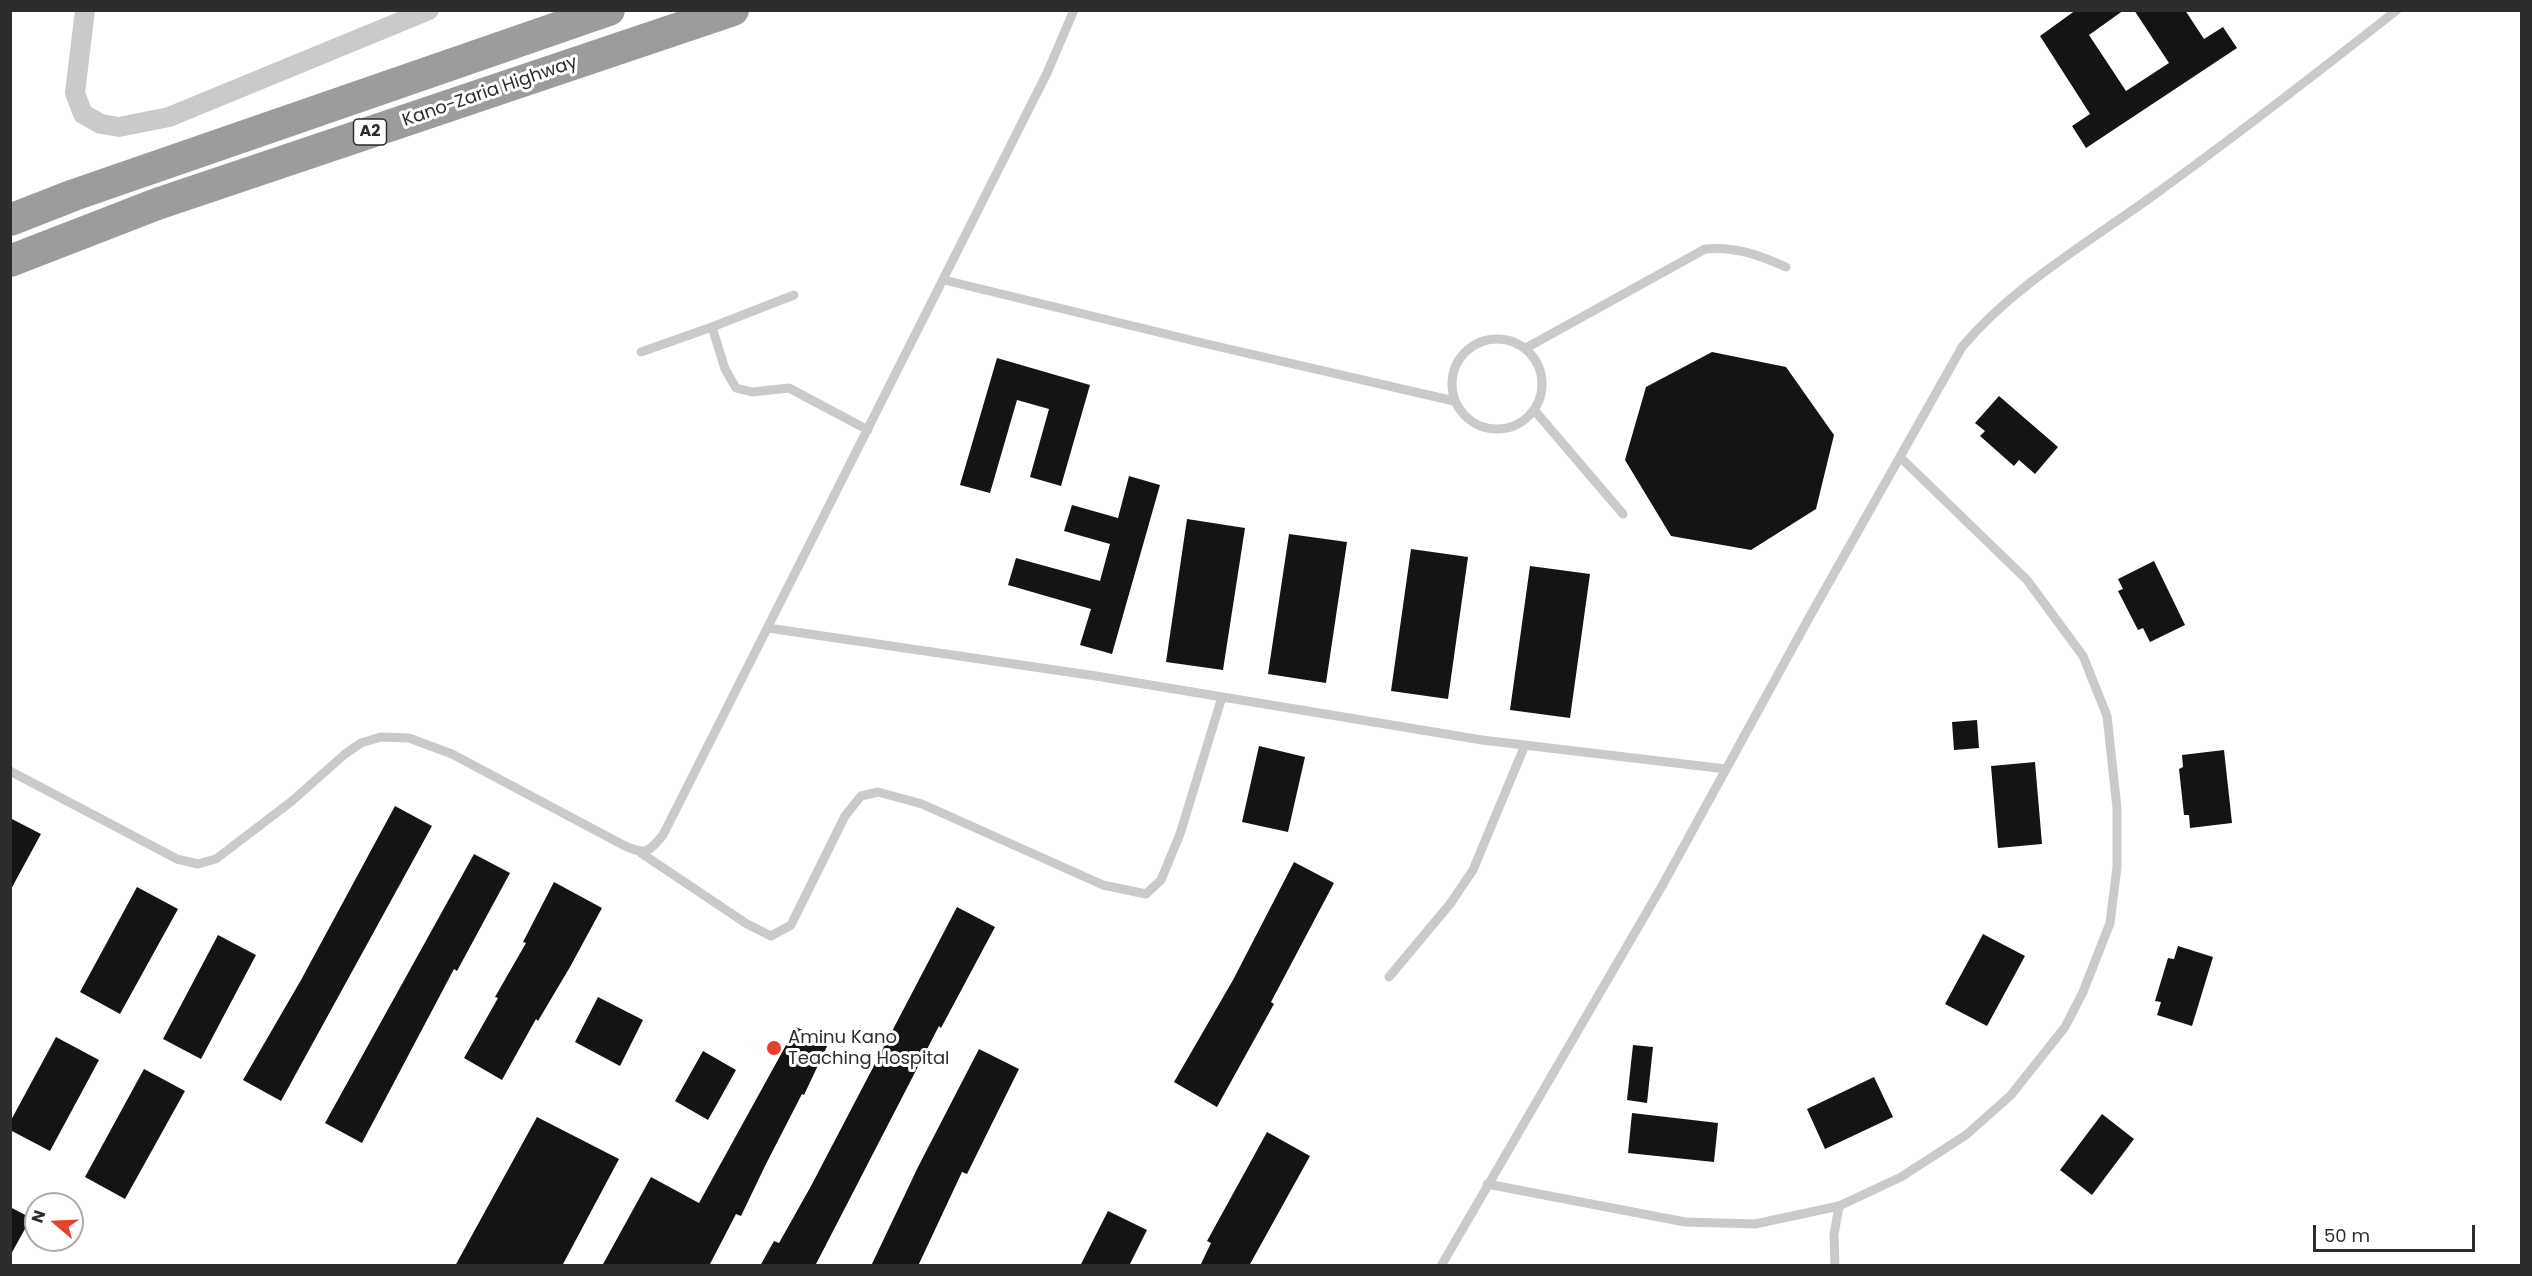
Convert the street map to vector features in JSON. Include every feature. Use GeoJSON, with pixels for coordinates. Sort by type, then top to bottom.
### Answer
{"type":"FeatureCollection","features":[{"type":"Feature","properties":{"kind":"highway","name":"A2"},"geometry":{"type":"LineString","coordinates":[[10,220],[74,195],[609,10]]}},
{"type":"Feature","properties":{"kind":"highway","name":"Kano-Zaria Highway"},"geometry":{"type":"LineString","coordinates":[[10,261],[157,204],[733,10]]}},
{"type":"Feature","properties":{"kind":"street"},"geometry":{"type":"LineString","coordinates":[[85,10],[75,93],[83,114],[100,124],[118,127],[169,117],[429,10]]}},
{"type":"Feature","properties":{"kind":"lane"},"geometry":{"type":"LineString","coordinates":[[641,853],[651,850],[663,835],[1047,73],[1074,10]]}},
{"type":"Feature","properties":{"kind":"lane"},"geometry":{"type":"LineString","coordinates":[[1441,1266],[1662,886],[1962,347],[1981,325],[2026,287],[2248,127],[2397,10]]}},
{"type":"Feature","properties":{"kind":"lane"},"geometry":{"type":"LineString","coordinates":[[1526,348],[1705,249],[1726,247],[1747,252],[1786,267]]}},
{"type":"Feature","properties":{"kind":"lane"},"geometry":{"type":"LineString","coordinates":[[944,279],[1207,344],[1454,401]]}},
{"type":"Feature","properties":{"kind":"lane"},"geometry":{"type":"LineString","coordinates":[[640,352],[794,295]]}},
{"type":"Feature","properties":{"kind":"lane"},"geometry":{"type":"LineString","coordinates":[[712,327],[725,369],[736,388],[752,392],[789,388],[868,430]]}},
{"type":"Feature","properties":{"kind":"lane"},"geometry":{"type":"LineString","coordinates":[[1504,338],[1526,348],[1540,367],[1542,391],[1535,411],[1514,427],[1490,430],[1468,420],[1454,401],[1452,377],[1461,355],[1481,341],[1504,338]]}},
{"type":"Feature","properties":{"kind":"lane"},"geometry":{"type":"LineString","coordinates":[[1535,411],[1623,514]]}},
{"type":"Feature","properties":{"kind":"lane"},"geometry":{"type":"LineString","coordinates":[[1487,1184],[1685,1222],[1755,1224],[1839,1206],[1910,1171],[1966,1135],[2012,1095],[2065,1027],[2083,992],[2110,924],[2117,867],[2117,808],[2107,716],[2083,656],[2027,580],[1900,458]]}},
{"type":"Feature","properties":{"kind":"lane"},"geometry":{"type":"LineString","coordinates":[[768,628],[1525,745],[1726,769]]}},
{"type":"Feature","properties":{"kind":"lane"},"geometry":{"type":"LineString","coordinates":[[10,771],[177,859],[198,864],[216,859],[292,801],[345,754],[361,743],[381,737],[409,738],[452,754],[641,853],[747,924],[771,936],[791,925],[845,816],[861,796],[878,792],[922,804],[1103,885],[1146,894],[1161,880],[1180,834],[1222,697]]}},
{"type":"Feature","properties":{"kind":"lane"},"geometry":{"type":"LineString","coordinates":[[1389,977],[1450,904],[1473,870],[1525,745]]}},
{"type":"Feature","properties":{"kind":"lane"},"geometry":{"type":"LineString","coordinates":[[1835,1266],[1834,1235],[1839,1206]]}},
{"type":"Feature","properties":{"kind":"building"},"geometry":{"type":"Polygon","coordinates":[[[2076,10],[2124,10],[2089,35],[2126,91],[2169,63],[2134,10],[2185,10],[2204,39],[2223,27],[2237,48],[2086,148],[2072,126],[2090,114],[2040,36],[2076,10]]]}},
{"type":"Feature","properties":{"kind":"building"},"geometry":{"type":"Polygon","coordinates":[[[1712,352],[1786,367],[1834,435],[1816,509],[1751,550],[1671,536],[1625,460],[1646,387],[1712,352]]]}},
{"type":"Feature","properties":{"kind":"building"},"geometry":{"type":"Polygon","coordinates":[[[997,358],[1090,385],[1061,486],[1030,477],[1049,409],[1017,400],[990,493],[960,485],[997,358]]]}},
{"type":"Feature","properties":{"kind":"building"},"geometry":{"type":"Polygon","coordinates":[[[1999,396],[2058,447],[2035,474],[2019,460],[2014,466],[1980,436],[1985,431],[1975,423],[1999,396]]]}},
{"type":"Feature","properties":{"kind":"building"},"geometry":{"type":"Polygon","coordinates":[[[1129,476],[1160,485],[1112,654],[1080,645],[1091,609],[1008,585],[1016,558],[1100,581],[1110,544],[1064,531],[1072,505],[1118,518],[1129,476]]]}},
{"type":"Feature","properties":{"kind":"building"},"geometry":{"type":"Polygon","coordinates":[[[1187,519],[1245,528],[1223,670],[1166,662],[1187,519]]]}},
{"type":"Feature","properties":{"kind":"building"},"geometry":{"type":"Polygon","coordinates":[[[1289,534],[1347,542],[1326,683],[1268,674],[1289,534]]]}},
{"type":"Feature","properties":{"kind":"building"},"geometry":{"type":"Polygon","coordinates":[[[1411,549],[1468,557],[1448,699],[1391,691],[1411,549]]]}},
{"type":"Feature","properties":{"kind":"building"},"geometry":{"type":"Polygon","coordinates":[[[2154,561],[2185,625],[2150,642],[2143,628],[2138,630],[2118,591],[2123,589],[2118,579],[2154,561]]]}},
{"type":"Feature","properties":{"kind":"building"},"geometry":{"type":"Polygon","coordinates":[[[1530,566],[1590,574],[1570,718],[1510,710],[1530,566]]]}},
{"type":"Feature","properties":{"kind":"building"},"geometry":{"type":"Polygon","coordinates":[[[1977,720],[1979,748],[1954,750],[1952,722],[1977,720]]]}},
{"type":"Feature","properties":{"kind":"building"},"geometry":{"type":"Polygon","coordinates":[[[1259,746],[1305,757],[1288,832],[1242,822],[1259,746]]]}},
{"type":"Feature","properties":{"kind":"building"},"geometry":{"type":"Polygon","coordinates":[[[2224,750],[2232,823],[2190,828],[2189,815],[2184,815],[2179,769],[2183,767],[2182,755],[2224,750]]]}},
{"type":"Feature","properties":{"kind":"building"},"geometry":{"type":"Polygon","coordinates":[[[2035,762],[2042,844],[1998,848],[1991,766],[2035,762]]]}},
{"type":"Feature","properties":{"kind":"building"},"geometry":{"type":"Polygon","coordinates":[[[395,806],[432,826],[281,1101],[243,1080],[301,980],[395,806]]]}},
{"type":"Feature","properties":{"kind":"building"},"geometry":{"type":"Polygon","coordinates":[[[10,818],[41,834],[10,891],[10,818]]]}},
{"type":"Feature","properties":{"kind":"building"},"geometry":{"type":"Polygon","coordinates":[[[474,854],[510,873],[457,971],[454,969],[362,1143],[325,1123],[474,854]]]}},
{"type":"Feature","properties":{"kind":"building"},"geometry":{"type":"Polygon","coordinates":[[[1294,862],[1334,883],[1271,1002],[1274,1004],[1217,1107],[1174,1082],[1233,980],[1294,862]]]}},
{"type":"Feature","properties":{"kind":"building"},"geometry":{"type":"Polygon","coordinates":[[[554,882],[602,908],[570,967],[538,1021],[536,1019],[502,1080],[464,1058],[498,998],[495,997],[526,943],[523,942],[554,882]]]}},
{"type":"Feature","properties":{"kind":"building"},"geometry":{"type":"Polygon","coordinates":[[[137,887],[178,909],[120,1014],[80,992],[137,887]]]}},
{"type":"Feature","properties":{"kind":"building"},"geometry":{"type":"Polygon","coordinates":[[[957,907],[995,927],[941,1028],[939,1026],[815,1266],[760,1266],[774,1241],[779,1243],[811,1186],[957,907]]]}},
{"type":"Feature","properties":{"kind":"building"},"geometry":{"type":"Polygon","coordinates":[[[1983,934],[2025,956],[1987,1026],[1945,1004],[1983,934]]]}},
{"type":"Feature","properties":{"kind":"building"},"geometry":{"type":"Polygon","coordinates":[[[218,935],[256,955],[201,1059],[163,1039],[218,935]]]}},
{"type":"Feature","properties":{"kind":"building"},"geometry":{"type":"Polygon","coordinates":[[[2178,946],[2213,957],[2192,1026],[2157,1015],[2161,1002],[2155,1001],[2168,958],[2174,959],[2178,946]]]}},
{"type":"Feature","properties":{"kind":"building"},"geometry":{"type":"Polygon","coordinates":[[[598,997],[643,1020],[620,1066],[575,1042],[598,997]]]}},
{"type":"Feature","properties":{"kind":"building"},"geometry":{"type":"Polygon","coordinates":[[[796,1027],[829,1042],[741,1216],[736,1214],[709,1266],[602,1266],[651,1177],[699,1203],[796,1027]]]}},
{"type":"Feature","properties":{"kind":"building"},"geometry":{"type":"Polygon","coordinates":[[[56,1037],[99,1060],[50,1151],[10,1130],[10,1122],[56,1037]]]}},
{"type":"Feature","properties":{"kind":"building"},"geometry":{"type":"Polygon","coordinates":[[[1633,1045],[1653,1047],[1647,1103],[1627,1100],[1633,1045]]]}},
{"type":"Feature","properties":{"kind":"building"},"geometry":{"type":"Polygon","coordinates":[[[979,1049],[1019,1069],[967,1174],[962,1172],[918,1266],[871,1266],[918,1167],[979,1049]]]}},
{"type":"Feature","properties":{"kind":"building"},"geometry":{"type":"Polygon","coordinates":[[[703,1051],[736,1070],[708,1120],[675,1101],[703,1051]]]}},
{"type":"Feature","properties":{"kind":"building"},"geometry":{"type":"Polygon","coordinates":[[[144,1069],[185,1091],[125,1199],[85,1177],[144,1069]]]}},
{"type":"Feature","properties":{"kind":"building"},"geometry":{"type":"Polygon","coordinates":[[[1874,1077],[1893,1117],[1825,1149],[1807,1109],[1874,1077]]]}},
{"type":"Feature","properties":{"kind":"building"},"geometry":{"type":"Polygon","coordinates":[[[1632,1113],[1718,1123],[1714,1162],[1628,1153],[1632,1113]]]}},
{"type":"Feature","properties":{"kind":"building"},"geometry":{"type":"Polygon","coordinates":[[[2102,1114],[2134,1139],[2092,1195],[2060,1170],[2102,1114]]]}},
{"type":"Feature","properties":{"kind":"building"},"geometry":{"type":"Polygon","coordinates":[[[537,1117],[619,1159],[562,1266],[455,1266],[537,1117]]]}},
{"type":"Feature","properties":{"kind":"building"},"geometry":{"type":"Polygon","coordinates":[[[1267,1132],[1310,1156],[1249,1266],[1200,1266],[1211,1243],[1207,1241],[1267,1132]]]}},
{"type":"Feature","properties":{"kind":"building"},"geometry":{"type":"Polygon","coordinates":[[[10,1207],[24,1214],[24,1231],[10,1256],[10,1207]]]}},
{"type":"Feature","properties":{"kind":"building"},"geometry":{"type":"Polygon","coordinates":[[[1108,1211],[1147,1230],[1129,1266],[1080,1266],[1108,1211]]]}},
{"type":"Feature","properties":{"kind":"place","name":"Aminu Kano Teaching Hospital"},"geometry":{"type":"Point","coordinates":[774,1048]}}]}
